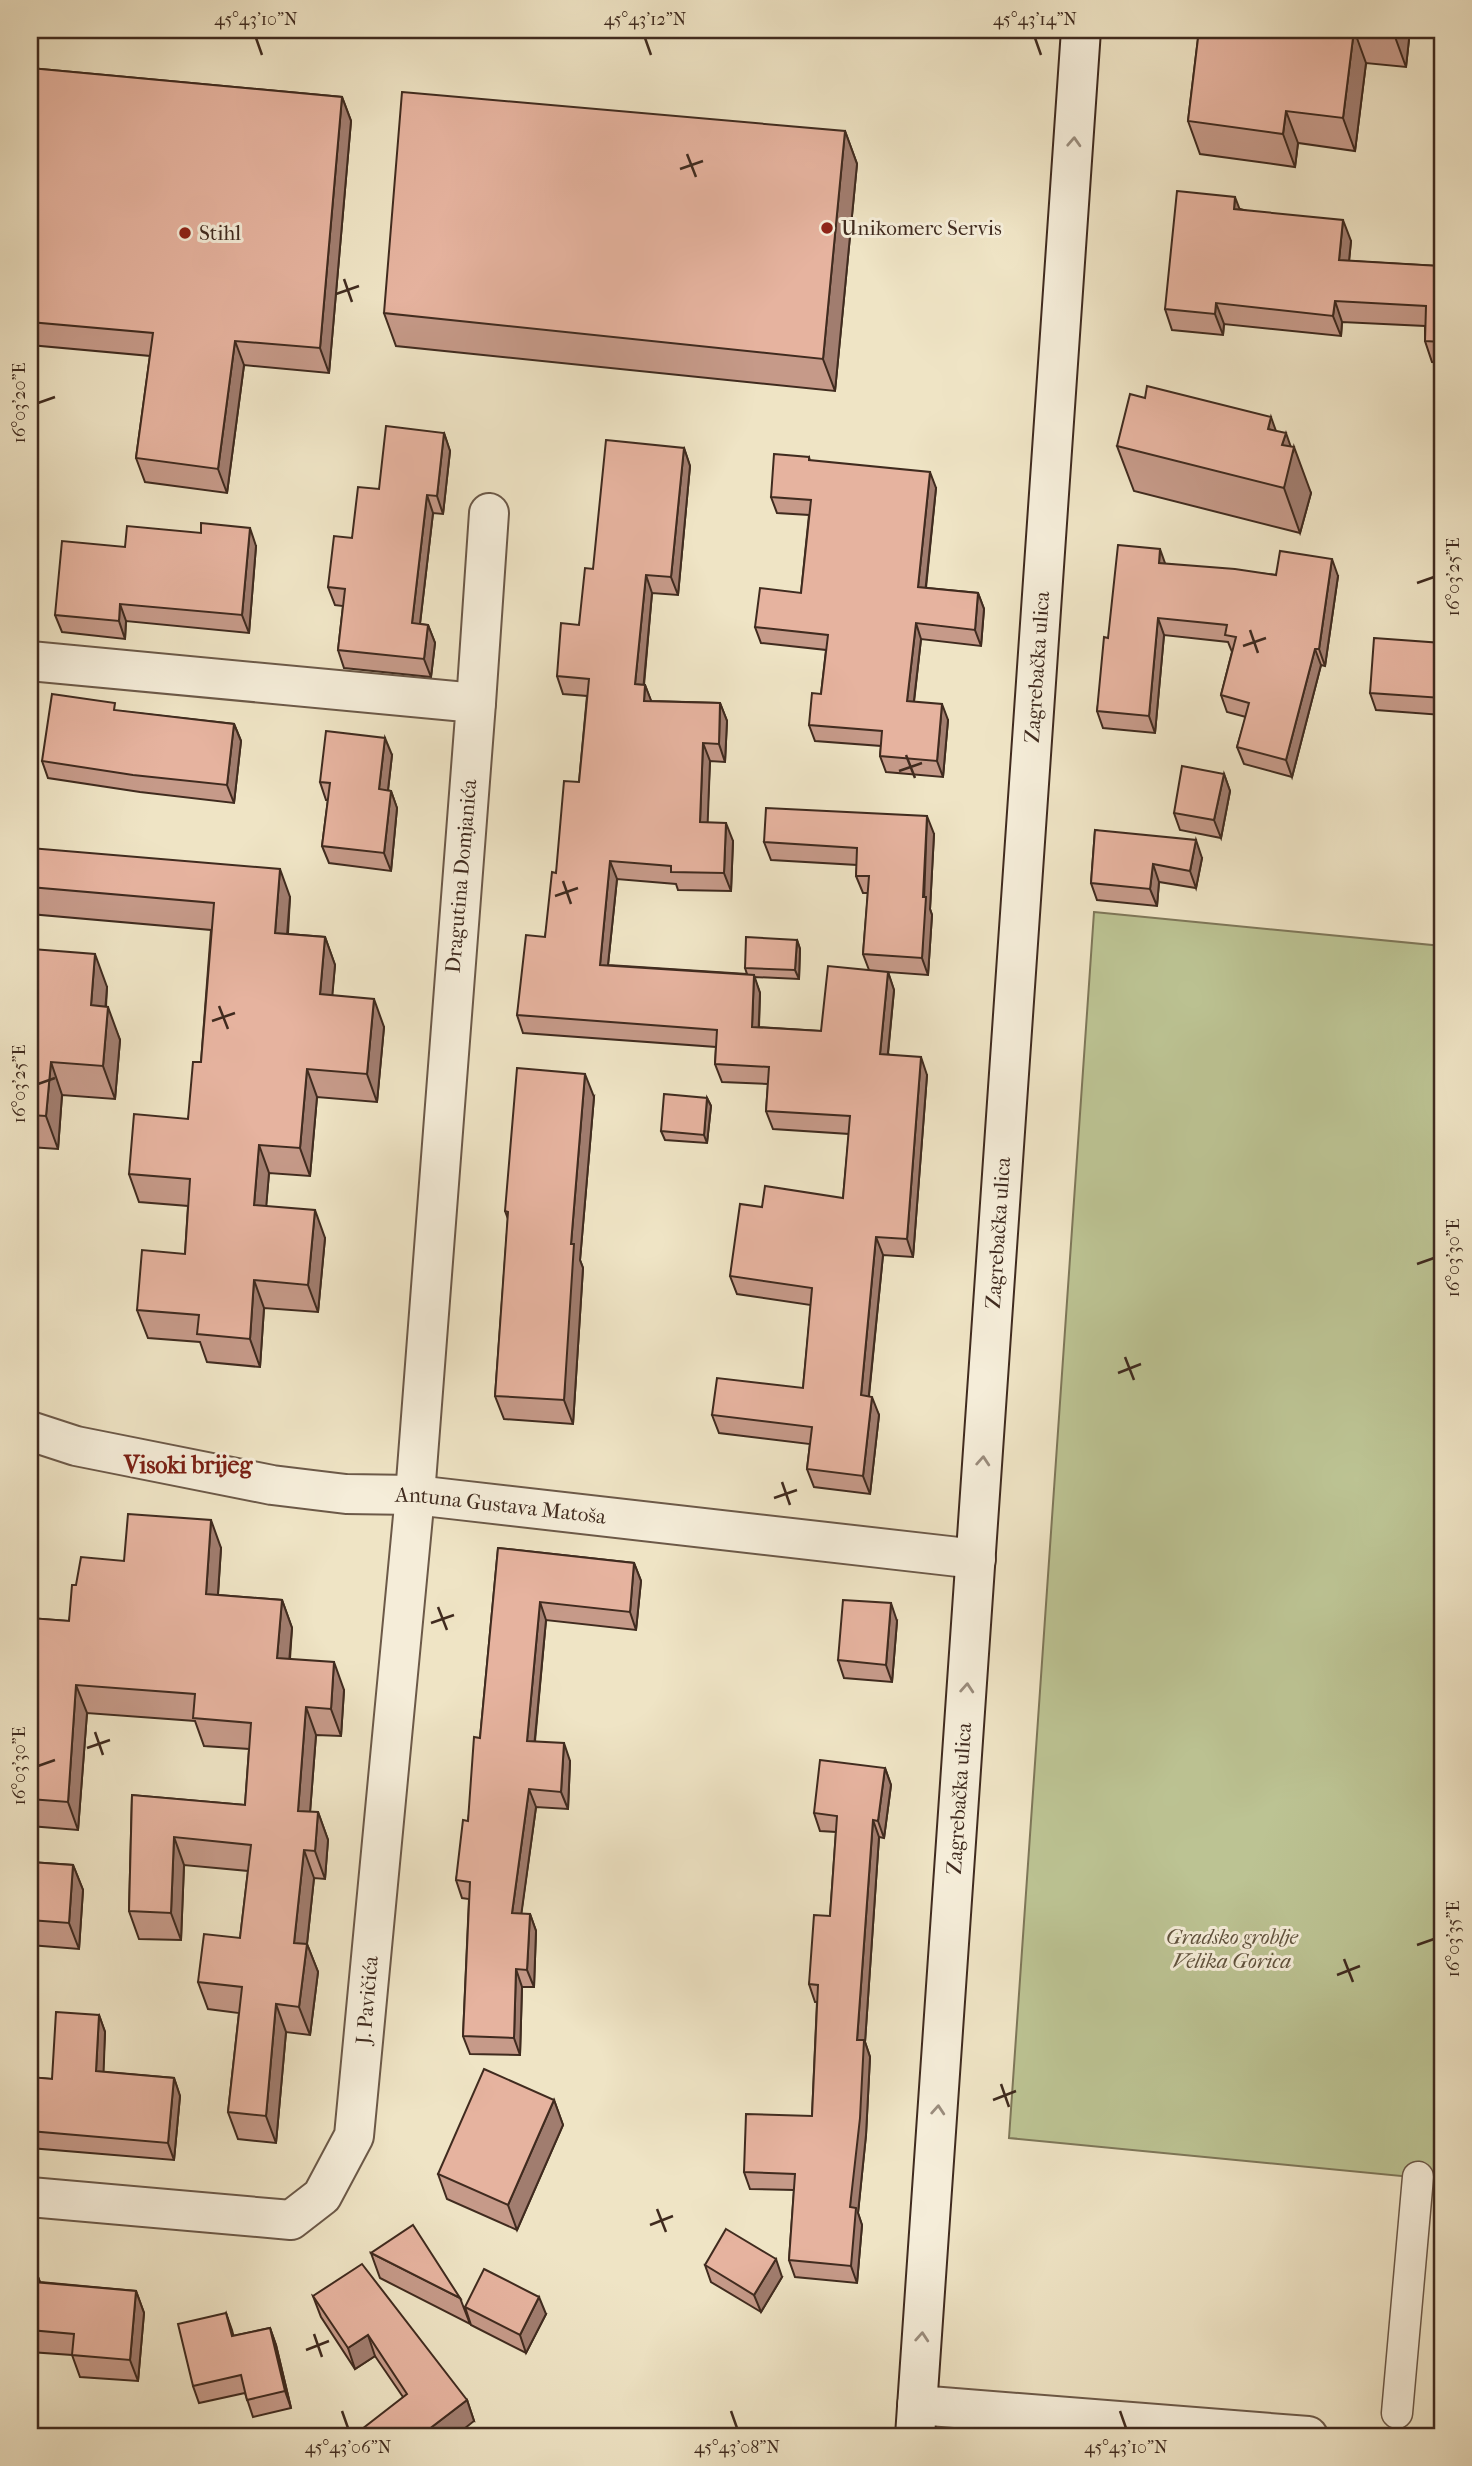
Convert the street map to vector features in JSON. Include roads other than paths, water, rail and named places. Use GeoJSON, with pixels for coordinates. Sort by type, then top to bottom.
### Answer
{"type":"FeatureCollection","features":[{"type":"Feature","properties":{"kind":"street","name":"Zagrebačka ulica"},"geometry":{"type":"LineString","coordinates":[[916,2421],[1081,30]]}},
{"type":"Feature","properties":{"kind":"street","name":"Dragutina Domjanića"},"geometry":{"type":"LineString","coordinates":[[415,1495],[489,513]]}},
{"type":"Feature","properties":{"kind":"street"},"geometry":{"type":"LineString","coordinates":[[30,661],[475,703]]}},
{"type":"Feature","properties":{"kind":"street","name":"Antuna Gustava Matoša"},"geometry":{"type":"LineString","coordinates":[[30,1431],[76,1446],[272,1485],[346,1494],[415,1495],[976,1559]]}},
{"type":"Feature","properties":{"kind":"street","name":"J. Pavičića"},"geometry":{"type":"LineString","coordinates":[[30,2197],[291,2220],[322,2196],[354,2136],[415,1495]]}},
{"type":"Feature","properties":{"kind":"street"},"geometry":{"type":"LineString","coordinates":[[1397,2413],[1418,2178]]}},
{"type":"Feature","properties":{"kind":"street"},"geometry":{"type":"LineString","coordinates":[[916,2421],[1308,2436]]}},
{"type":"Feature","properties":{"kind":"place","name":"Unikomerc Servis"},"geometry":{"type":"Point","coordinates":[827,228]}},
{"type":"Feature","properties":{"kind":"place","name":"Stihl"},"geometry":{"type":"Point","coordinates":[185,233]}},
{"type":"Feature","properties":{"kind":"district","name":"Visoki brijeg"},"geometry":{"type":"Point","coordinates":[188,1465]}},
{"type":"Feature","properties":{"kind":"park label","name":"Gradsko groblje Velika Gorica"},"geometry":{"type":"Point","coordinates":[1232,1949]}}]}
